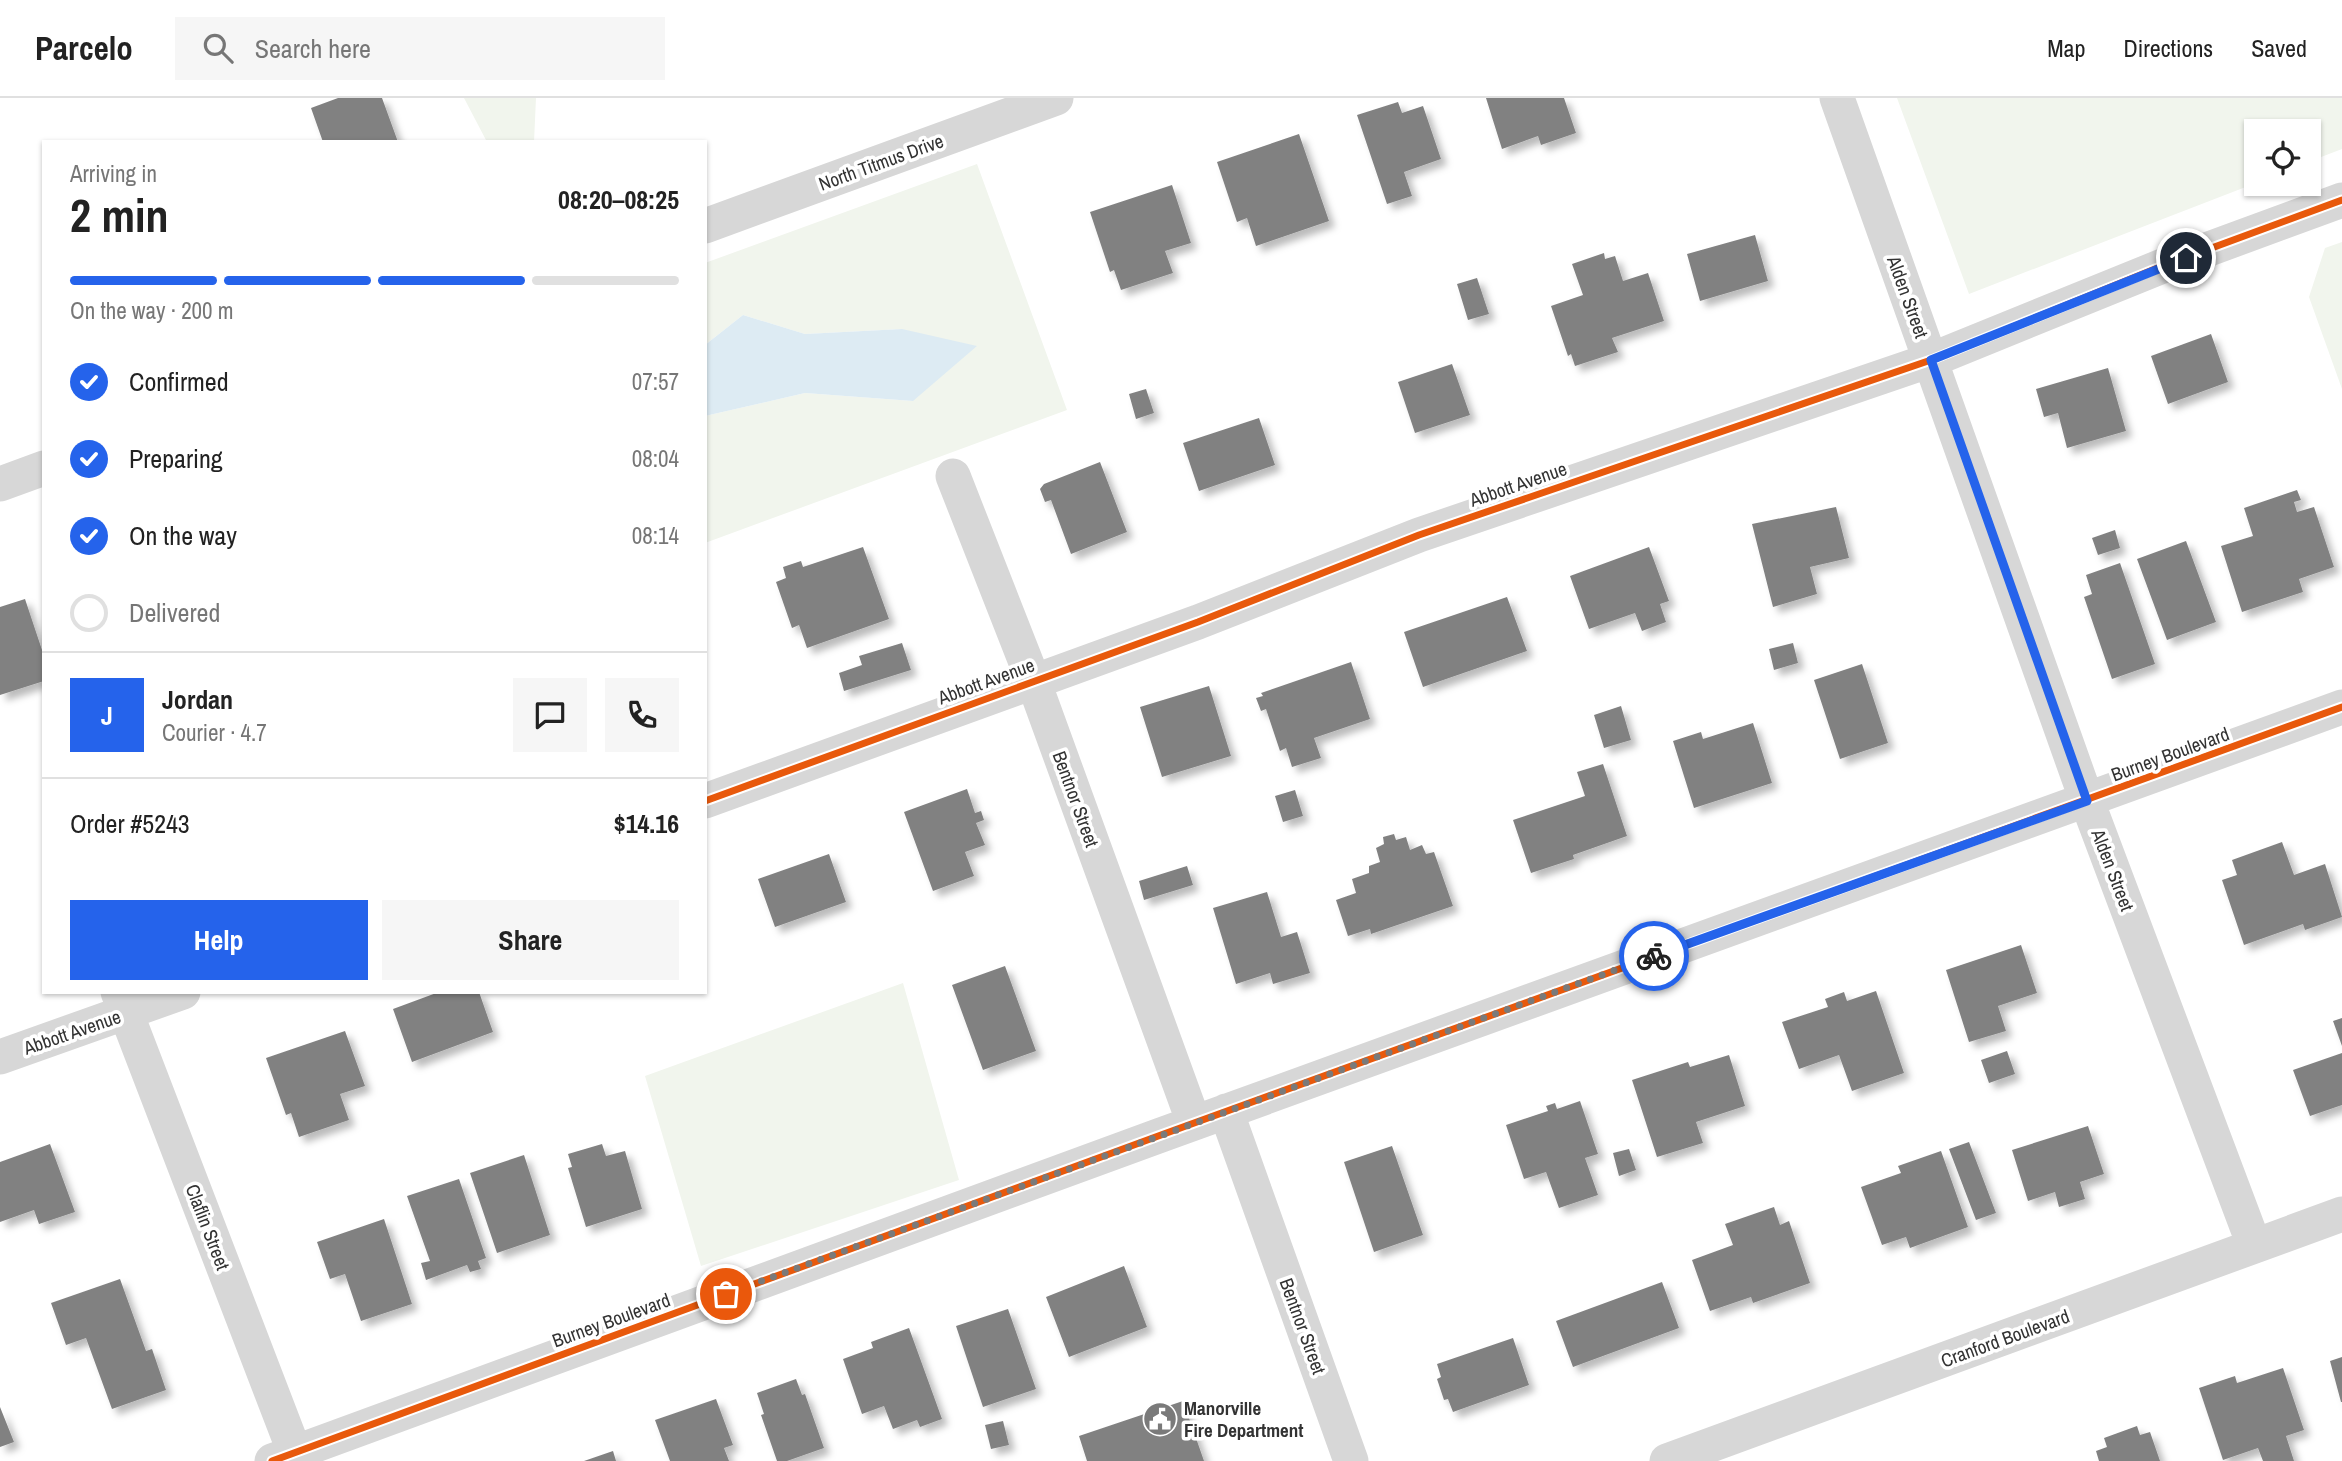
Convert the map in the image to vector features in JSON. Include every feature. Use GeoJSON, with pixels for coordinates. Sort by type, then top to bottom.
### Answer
{"type":"FeatureCollection","features":[{"type":"Feature","properties":{"kind":"street","name":"North Titmus Drive"},"geometry":{"type":"LineString","coordinates":[[707,225],[1056,98]]}},
{"type":"Feature","properties":{"kind":"street","name":"Alden Street"},"geometry":{"type":"LineString","coordinates":[[1837,98],[2087,801],[2254,1245]]}},
{"type":"Feature","properties":{"kind":"street","name":"Abbott Avenue"},"geometry":{"type":"LineString","coordinates":[[707,800],[1198,622],[1419,535],[1931,360],[2160,267],[2342,200]]}},
{"type":"Feature","properties":{"kind":"street"},"geometry":{"type":"LineString","coordinates":[[0,484],[42,469]]}},
{"type":"Feature","properties":{"kind":"street","name":"Bentnor Street"},"geometry":{"type":"LineString","coordinates":[[953,476],[1033,680],[1351,1461]]}},
{"type":"Feature","properties":{"kind":"street","name":"Burney Boulevard"},"geometry":{"type":"LineString","coordinates":[[288,1458],[1210,1117],[2342,707]]}},
{"type":"Feature","properties":{"kind":"street","name":"Abbott Avenue"},"geometry":{"type":"LineString","coordinates":[[0,1057],[122,1003],[172,994]]}},
{"type":"Feature","properties":{"kind":"street","name":"Claflin Street"},"geometry":{"type":"LineString","coordinates":[[122,1003],[288,1458]]}},
{"type":"Feature","properties":{"kind":"street","name":"Cranford Boulevard"},"geometry":{"type":"LineString","coordinates":[[1667,1461],[2342,1214]]}},
{"type":"Feature","properties":{"kind":"shaded area"},"geometry":{"type":"Polygon","coordinates":[[[464,98],[536,98],[534,140],[486,140],[464,98]]]}},
{"type":"Feature","properties":{"kind":"shaded area"},"geometry":{"type":"Polygon","coordinates":[[[1897,98],[2342,98],[2342,149],[2321,157],[2321,119],[2244,119],[2244,188],[1969,294],[1897,98]]]}},
{"type":"Feature","properties":{"kind":"shaded area"},"geometry":{"type":"Polygon","coordinates":[[[977,164],[1067,410],[707,542],[707,416],[805,393],[913,401],[902,329],[805,334],[743,315],[707,343],[707,262],[977,164]]]}},
{"type":"Feature","properties":{"kind":"shaded area"},"geometry":{"type":"Polygon","coordinates":[[[2342,242],[2342,389],[2309,297],[2325,248],[2342,242]]]}},
{"type":"Feature","properties":{"kind":"shaded area"},"geometry":{"type":"Polygon","coordinates":[[[743,315],[805,334],[902,329],[977,346],[913,401],[805,393],[707,416],[707,343],[743,315]]]}},
{"type":"Feature","properties":{"kind":"shaded area"},"geometry":{"type":"Polygon","coordinates":[[[903,983],[959,1180],[701,1266],[645,1076],[903,983]]]}},
{"type":"Feature","properties":{"kind":"building"},"geometry":{"type":"Polygon","coordinates":[[[338,98],[382,98],[397,140],[322,140],[311,108],[338,98]]]}},
{"type":"Feature","properties":{"kind":"building"},"geometry":{"type":"Polygon","coordinates":[[[1486,98],[1564,98],[1576,133],[1541,145],[1538,136],[1502,149],[1486,98]]]}},
{"type":"Feature","properties":{"kind":"building"},"geometry":{"type":"Polygon","coordinates":[[[1398,102],[1402,113],[1423,106],[1441,159],[1404,172],[1412,196],[1387,204],[1357,115],[1398,102]]]}},
{"type":"Feature","properties":{"kind":"building"},"geometry":{"type":"Polygon","coordinates":[[[1299,134],[1329,221],[1256,246],[1247,218],[1237,222],[1217,162],[1299,134]]]}},
{"type":"Feature","properties":{"kind":"building"},"geometry":{"type":"Polygon","coordinates":[[[1172,185],[1191,243],[1165,251],[1173,273],[1121,290],[1114,270],[1110,272],[1090,212],[1172,185]]]}},
{"type":"Feature","properties":{"kind":"building"},"geometry":{"type":"Polygon","coordinates":[[[1755,235],[1768,281],[1700,301],[1687,254],[1755,235]]]}},
{"type":"Feature","properties":{"kind":"building"},"geometry":{"type":"Polygon","coordinates":[[[1604,253],[1605,259],[1615,256],[1623,281],[1648,273],[1664,321],[1612,338],[1618,352],[1575,366],[1571,354],[1568,356],[1551,306],[1583,295],[1572,264],[1604,253]]]}},
{"type":"Feature","properties":{"kind":"building"},"geometry":{"type":"Polygon","coordinates":[[[1477,278],[1489,314],[1468,320],[1457,284],[1477,278]]]}},
{"type":"Feature","properties":{"kind":"building"},"geometry":{"type":"Polygon","coordinates":[[[2211,334],[2228,382],[2168,404],[2151,356],[2211,334]]]}},
{"type":"Feature","properties":{"kind":"building"},"geometry":{"type":"Polygon","coordinates":[[[1452,364],[1470,415],[1415,433],[1398,382],[1452,364]]]}},
{"type":"Feature","properties":{"kind":"building"},"geometry":{"type":"Polygon","coordinates":[[[2108,368],[2126,431],[2067,448],[2058,413],[2044,417],[2036,389],[2108,368]]]}},
{"type":"Feature","properties":{"kind":"building"},"geometry":{"type":"Polygon","coordinates":[[[1146,389],[1154,413],[1136,419],[1129,394],[1146,389]]]}},
{"type":"Feature","properties":{"kind":"building"},"geometry":{"type":"Polygon","coordinates":[[[1259,418],[1275,465],[1199,491],[1183,443],[1259,418]]]}},
{"type":"Feature","properties":{"kind":"building"},"geometry":{"type":"Polygon","coordinates":[[[1100,462],[1127,532],[1071,554],[1051,500],[1045,502],[1040,489],[1044,484],[1100,462]]]}},
{"type":"Feature","properties":{"kind":"building"},"geometry":{"type":"Polygon","coordinates":[[[2297,490],[2301,500],[2294,502],[2297,512],[2314,507],[2334,567],[2299,579],[2303,592],[2242,612],[2221,546],[2253,536],[2244,508],[2297,490]]]}},
{"type":"Feature","properties":{"kind":"building"},"geometry":{"type":"Polygon","coordinates":[[[1836,507],[1849,558],[1810,567],[1817,594],[1773,607],[1752,524],[1836,507]]]}},
{"type":"Feature","properties":{"kind":"building"},"geometry":{"type":"Polygon","coordinates":[[[2115,530],[2120,548],[2098,555],[2092,538],[2115,530]]]}},
{"type":"Feature","properties":{"kind":"building"},"geometry":{"type":"Polygon","coordinates":[[[2186,541],[2216,622],[2167,640],[2137,559],[2186,541]]]}},
{"type":"Feature","properties":{"kind":"building"},"geometry":{"type":"Polygon","coordinates":[[[863,547],[889,619],[807,648],[799,625],[792,628],[776,582],[786,578],[783,567],[801,561],[803,567],[863,547]]]}},
{"type":"Feature","properties":{"kind":"building"},"geometry":{"type":"Polygon","coordinates":[[[1649,547],[1669,601],[1660,604],[1666,622],[1642,631],[1635,613],[1589,629],[1570,576],[1649,547]]]}},
{"type":"Feature","properties":{"kind":"building"},"geometry":{"type":"Polygon","coordinates":[[[2120,563],[2155,664],[2112,679],[2084,597],[2092,594],[2086,575],[2120,563]]]}},
{"type":"Feature","properties":{"kind":"building"},"geometry":{"type":"Polygon","coordinates":[[[1507,597],[1527,651],[1423,687],[1404,632],[1507,597]]]}},
{"type":"Feature","properties":{"kind":"building"},"geometry":{"type":"Polygon","coordinates":[[[25,599],[42,650],[42,682],[0,695],[0,607],[25,599]]]}},
{"type":"Feature","properties":{"kind":"building"},"geometry":{"type":"Polygon","coordinates":[[[902,643],[911,670],[844,691],[839,673],[862,665],[859,656],[902,643]]]}},
{"type":"Feature","properties":{"kind":"building"},"geometry":{"type":"Polygon","coordinates":[[[1793,643],[1798,663],[1774,670],[1769,649],[1793,643]]]}},
{"type":"Feature","properties":{"kind":"building"},"geometry":{"type":"Polygon","coordinates":[[[1351,662],[1370,719],[1314,738],[1321,758],[1292,767],[1286,748],[1280,751],[1266,709],[1261,711],[1256,698],[1263,696],[1261,693],[1351,662]]]}},
{"type":"Feature","properties":{"kind":"building"},"geometry":{"type":"Polygon","coordinates":[[[1862,664],[1888,743],[1840,759],[1814,680],[1862,664]]]}},
{"type":"Feature","properties":{"kind":"building"},"geometry":{"type":"Polygon","coordinates":[[[1209,686],[1231,756],[1162,777],[1140,707],[1209,686]]]}},
{"type":"Feature","properties":{"kind":"building"},"geometry":{"type":"Polygon","coordinates":[[[1621,706],[1631,740],[1604,748],[1594,715],[1621,706]]]}},
{"type":"Feature","properties":{"kind":"building"},"geometry":{"type":"Polygon","coordinates":[[[1753,723],[1772,783],[1694,808],[1673,741],[1701,732],[1703,739],[1753,723]]]}},
{"type":"Feature","properties":{"kind":"building"},"geometry":{"type":"Polygon","coordinates":[[[1603,764],[1627,836],[1573,855],[1574,859],[1531,873],[1513,820],[1585,796],[1577,772],[1603,764]]]}},
{"type":"Feature","properties":{"kind":"building"},"geometry":{"type":"Polygon","coordinates":[[[967,789],[975,813],[981,811],[984,820],[976,823],[985,845],[965,852],[974,876],[933,891],[904,812],[967,789]]]}},
{"type":"Feature","properties":{"kind":"building"},"geometry":{"type":"Polygon","coordinates":[[[1295,790],[1303,816],[1283,822],[1275,796],[1295,790]]]}},
{"type":"Feature","properties":{"kind":"building"},"geometry":{"type":"Polygon","coordinates":[[[1394,834],[1396,840],[1406,837],[1410,850],[1422,845],[1426,854],[1434,852],[1453,906],[1371,934],[1370,929],[1348,936],[1336,900],[1356,893],[1352,879],[1369,873],[1369,866],[1380,862],[1376,848],[1384,844],[1383,837],[1394,834]]]}},
{"type":"Feature","properties":{"kind":"building"},"geometry":{"type":"Polygon","coordinates":[[[2282,842],[2294,875],[2325,864],[2342,917],[2305,930],[2303,924],[2244,945],[2222,880],[2237,875],[2232,860],[2282,842]]]}},
{"type":"Feature","properties":{"kind":"building"},"geometry":{"type":"Polygon","coordinates":[[[829,854],[846,902],[775,927],[758,879],[829,854]]]}},
{"type":"Feature","properties":{"kind":"building"},"geometry":{"type":"Polygon","coordinates":[[[1187,866],[1193,885],[1144,900],[1139,881],[1187,866]]]}},
{"type":"Feature","properties":{"kind":"building"},"geometry":{"type":"Polygon","coordinates":[[[1267,892],[1281,937],[1297,932],[1310,973],[1273,984],[1270,973],[1236,984],[1213,908],[1267,892]]]}},
{"type":"Feature","properties":{"kind":"building"},"geometry":{"type":"Polygon","coordinates":[[[2021,945],[2037,993],[1998,1006],[2006,1031],[1969,1042],[1946,970],[2021,945]]]}},
{"type":"Feature","properties":{"kind":"building"},"geometry":{"type":"Polygon","coordinates":[[[1005,966],[1036,1051],[983,1070],[952,985],[1005,966]]]}},
{"type":"Feature","properties":{"kind":"building"},"geometry":{"type":"Polygon","coordinates":[[[1876,991],[1904,1073],[1852,1091],[1839,1055],[1799,1069],[1782,1022],[1828,1007],[1825,999],[1844,992],[1847,1001],[1876,991]]]}},
{"type":"Feature","properties":{"kind":"building"},"geometry":{"type":"Polygon","coordinates":[[[434,994],[480,994],[493,1032],[412,1062],[393,1009],[434,994]]]}},
{"type":"Feature","properties":{"kind":"building"},"geometry":{"type":"Polygon","coordinates":[[[2342,1018],[2342,1046],[2333,1021],[2342,1018]]]}},
{"type":"Feature","properties":{"kind":"building"},"geometry":{"type":"Polygon","coordinates":[[[345,1031],[365,1086],[340,1094],[349,1120],[299,1137],[291,1113],[286,1115],[266,1058],[345,1031]]]}},
{"type":"Feature","properties":{"kind":"building"},"geometry":{"type":"Polygon","coordinates":[[[2007,1051],[2015,1074],[1989,1083],[1981,1060],[2007,1051]]]}},
{"type":"Feature","properties":{"kind":"building"},"geometry":{"type":"Polygon","coordinates":[[[2342,1053],[2342,1105],[2310,1116],[2293,1070],[2342,1053]]]}},
{"type":"Feature","properties":{"kind":"building"},"geometry":{"type":"Polygon","coordinates":[[[1729,1055],[1745,1106],[1696,1122],[1703,1143],[1657,1157],[1632,1080],[1688,1062],[1690,1067],[1729,1055]]]}},
{"type":"Feature","properties":{"kind":"building"},"geometry":{"type":"Polygon","coordinates":[[[1580,1101],[1598,1154],[1585,1158],[1598,1195],[1559,1208],[1546,1172],[1524,1179],[1506,1125],[1548,1111],[1546,1106],[1555,1103],[1557,1109],[1580,1101]]]}},
{"type":"Feature","properties":{"kind":"building"},"geometry":{"type":"Polygon","coordinates":[[[2088,1126],[2104,1174],[2080,1182],[2085,1199],[2059,1207],[2055,1192],[2028,1201],[2012,1150],[2088,1126]]]}},
{"type":"Feature","properties":{"kind":"building"},"geometry":{"type":"Polygon","coordinates":[[[1969,1142],[1996,1213],[1976,1220],[1949,1149],[1969,1142]]]}},
{"type":"Feature","properties":{"kind":"building"},"geometry":{"type":"Polygon","coordinates":[[[50,1144],[75,1212],[39,1224],[34,1210],[0,1222],[0,1162],[50,1144]]]}},
{"type":"Feature","properties":{"kind":"building"},"geometry":{"type":"Polygon","coordinates":[[[602,1144],[606,1156],[625,1151],[642,1209],[586,1227],[568,1168],[572,1167],[568,1154],[602,1144]]]}},
{"type":"Feature","properties":{"kind":"building"},"geometry":{"type":"Polygon","coordinates":[[[1392,1146],[1423,1235],[1374,1252],[1344,1162],[1392,1146]]]}},
{"type":"Feature","properties":{"kind":"building"},"geometry":{"type":"Polygon","coordinates":[[[1629,1149],[1636,1170],[1619,1176],[1613,1153],[1629,1149]]]}},
{"type":"Feature","properties":{"kind":"building"},"geometry":{"type":"Polygon","coordinates":[[[1941,1151],[1968,1227],[1910,1248],[1906,1237],[1882,1245],[1861,1187],[1901,1173],[1898,1166],[1941,1151]]]}},
{"type":"Feature","properties":{"kind":"building"},"geometry":{"type":"Polygon","coordinates":[[[524,1155],[550,1235],[497,1253],[470,1173],[524,1155]]]}},
{"type":"Feature","properties":{"kind":"building"},"geometry":{"type":"Polygon","coordinates":[[[459,1179],[486,1258],[478,1261],[481,1269],[470,1272],[467,1265],[426,1280],[421,1263],[430,1261],[407,1196],[459,1179]]]}},
{"type":"Feature","properties":{"kind":"building"},"geometry":{"type":"Polygon","coordinates":[[[1774,1207],[1780,1225],[1789,1221],[1810,1283],[1753,1303],[1751,1297],[1710,1311],[1692,1260],[1733,1245],[1725,1224],[1774,1207]]]}},
{"type":"Feature","properties":{"kind":"building"},"geometry":{"type":"Polygon","coordinates":[[[384,1219],[412,1304],[361,1321],[345,1274],[330,1279],[317,1242],[384,1219]]]}},
{"type":"Feature","properties":{"kind":"building"},"geometry":{"type":"Polygon","coordinates":[[[1124,1266],[1147,1327],[1069,1357],[1046,1297],[1124,1266]]]}},
{"type":"Feature","properties":{"kind":"building"},"geometry":{"type":"Polygon","coordinates":[[[120,1279],[146,1351],[152,1349],[166,1390],[112,1409],[86,1338],[66,1345],[51,1303],[120,1279]]]}},
{"type":"Feature","properties":{"kind":"building"},"geometry":{"type":"Polygon","coordinates":[[[1662,1282],[1679,1328],[1573,1367],[1556,1321],[1662,1282]]]}},
{"type":"Feature","properties":{"kind":"building"},"geometry":{"type":"Polygon","coordinates":[[[1008,1309],[1036,1389],[983,1407],[956,1326],[1008,1309]]]}},
{"type":"Feature","properties":{"kind":"building"},"geometry":{"type":"Polygon","coordinates":[[[909,1328],[942,1419],[920,1427],[917,1420],[893,1429],[884,1406],[862,1414],[843,1359],[873,1348],[871,1342],[909,1328]]]}},
{"type":"Feature","properties":{"kind":"building"},"geometry":{"type":"Polygon","coordinates":[[[1513,1338],[1529,1385],[1453,1412],[1448,1399],[1444,1400],[1437,1379],[1441,1377],[1437,1364],[1513,1338]]]}},
{"type":"Feature","properties":{"kind":"building"},"geometry":{"type":"Polygon","coordinates":[[[2342,1357],[2342,1402],[2341,1402],[2330,1361],[2342,1357]]]}},
{"type":"Feature","properties":{"kind":"building"},"geometry":{"type":"Polygon","coordinates":[[[2283,1368],[2304,1430],[2286,1436],[2294,1461],[2263,1461],[2258,1448],[2223,1460],[2199,1388],[2235,1376],[2237,1383],[2283,1368]]]}},
{"type":"Feature","properties":{"kind":"building"},"geometry":{"type":"Polygon","coordinates":[[[796,1379],[802,1395],[805,1394],[824,1448],[787,1461],[777,1461],[761,1415],[764,1414],[757,1393],[796,1379]]]}},
{"type":"Feature","properties":{"kind":"building"},"geometry":{"type":"Polygon","coordinates":[[[716,1399],[733,1445],[724,1448],[729,1461],[670,1461],[655,1420],[716,1399]]]}},
{"type":"Feature","properties":{"kind":"building","name":"Manorville Fire Department"},"geometry":{"type":"Polygon","coordinates":[[[1183,1401],[1204,1461],[1087,1461],[1079,1436],[1183,1401]]]}},
{"type":"Feature","properties":{"kind":"building"},"geometry":{"type":"Polygon","coordinates":[[[0,1407],[14,1442],[0,1447],[0,1407]]]}},
{"type":"Feature","properties":{"kind":"building"},"geometry":{"type":"Polygon","coordinates":[[[1003,1421],[1009,1445],[991,1449],[985,1425],[1003,1421]]]}},
{"type":"Feature","properties":{"kind":"building"},"geometry":{"type":"Polygon","coordinates":[[[2137,1426],[2140,1435],[2150,1432],[2160,1461],[2099,1461],[2096,1451],[2107,1447],[2104,1438],[2137,1426]]]}},
{"type":"Feature","properties":{"kind":"building"},"geometry":{"type":"Polygon","coordinates":[[[613,1451],[616,1461],[584,1461],[613,1451]]]}},
{"type":"Feature","properties":{"kind":"cycle path"},"geometry":{"type":"LineString","coordinates":[[707,800],[1198,622],[1419,535],[1931,360],[2160,267],[2342,200]]}},
{"type":"Feature","properties":{"kind":"cycle path"},"geometry":{"type":"LineString","coordinates":[[272,1461],[2342,707]]}},
{"type":"Feature","properties":{"kind":"way so far"},"geometry":{"type":"LineString","coordinates":[[726,1294],[1654,956]]}},
{"type":"Feature","properties":{"kind":"place","name":"Manorville Fire Department"},"geometry":{"type":"Point","coordinates":[1160,1419]}},
{"type":"Feature","properties":{"kind":"route"},"geometry":{"type":"LineString","coordinates":[[1654,956],[2087,801],[1931,360],[2186,258]]}}]}
